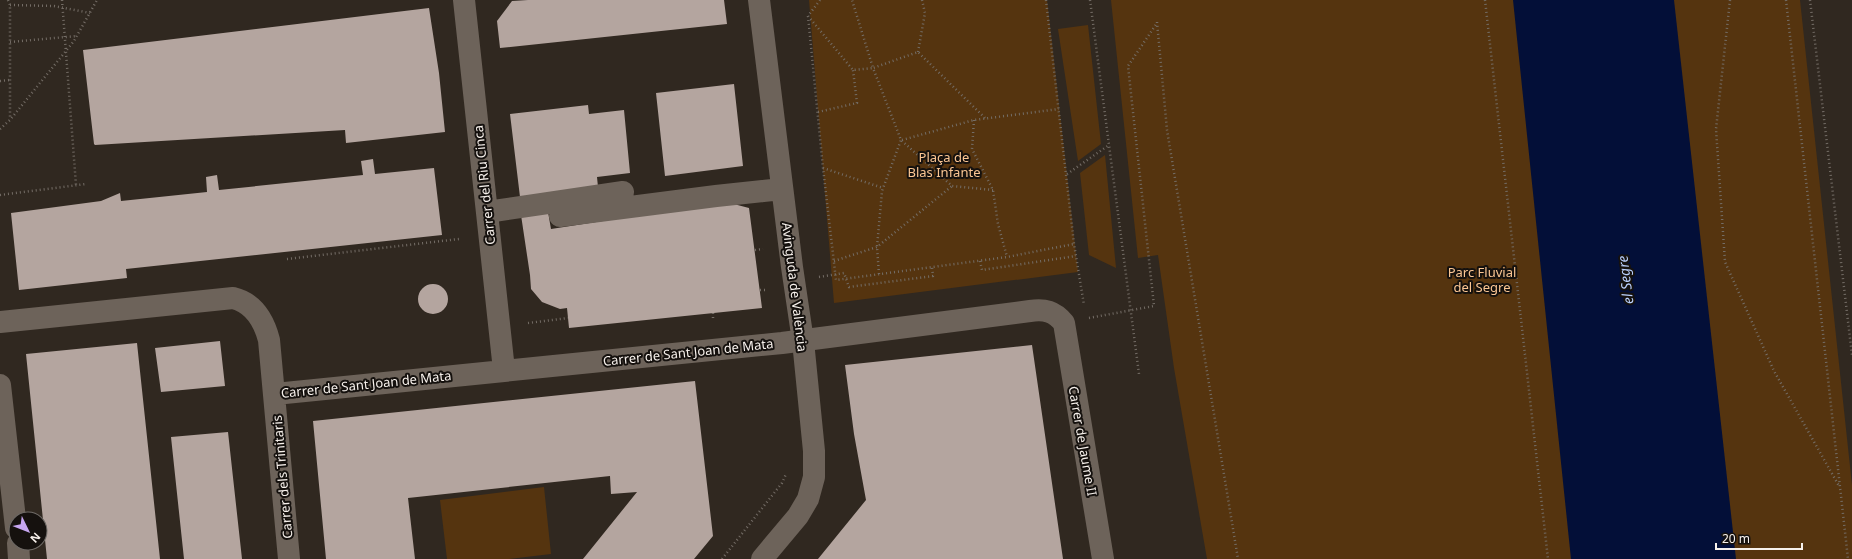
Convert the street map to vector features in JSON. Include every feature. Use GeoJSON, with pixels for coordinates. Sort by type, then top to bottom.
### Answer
{"type":"FeatureCollection","features":[{"type":"Feature","properties":{"kind":"street","name":"Carrer del Riu Cinca"},"geometry":{"type":"LineString","coordinates":[[464,0],[504,370]]}},
{"type":"Feature","properties":{"kind":"street","name":"Avinguda de València"},"geometry":{"type":"LineString","coordinates":[[759,0],[782,189],[803,341],[814,451],[814,477],[808,499],[801,511],[762,559]]}},
{"type":"Feature","properties":{"kind":"street"},"geometry":{"type":"LineString","coordinates":[[560,216],[782,189]]}},
{"type":"Feature","properties":{"kind":"street"},"geometry":{"type":"LineString","coordinates":[[487,212],[623,192]]}},
{"type":"Feature","properties":{"kind":"street","name":"Carrer de Sant Joan de Mata"},"geometry":{"type":"LineString","coordinates":[[0,322],[233,298],[240,300],[255,312],[267,331],[275,394],[803,341]]}},
{"type":"Feature","properties":{"kind":"street"},"geometry":{"type":"LineString","coordinates":[[803,341],[1040,310],[1057,314],[1064,323]]}},
{"type":"Feature","properties":{"kind":"street","name":"Carrer de Jaume II"},"geometry":{"type":"LineString","coordinates":[[1064,323],[1103,559]]}},
{"type":"Feature","properties":{"kind":"street"},"geometry":{"type":"LineString","coordinates":[[0,385],[14,511]]}},
{"type":"Feature","properties":{"kind":"street","name":"Carrer dels Trinitaris"},"geometry":{"type":"LineString","coordinates":[[275,394],[289,559]]}},
{"type":"Feature","properties":{"kind":"path"},"geometry":{"type":"LineString","coordinates":[[8,0],[10,5],[10,120]]}},
{"type":"Feature","properties":{"kind":"path"},"geometry":{"type":"LineString","coordinates":[[62,0],[76,185]]}},
{"type":"Feature","properties":{"kind":"path"},"geometry":{"type":"LineString","coordinates":[[0,129],[10,120],[65,52],[77,36],[97,0]]}},
{"type":"Feature","properties":{"kind":"path"},"geometry":{"type":"LineString","coordinates":[[820,0],[808,16],[836,280],[1007,257],[1074,244]]}},
{"type":"Feature","properties":{"kind":"path"},"geometry":{"type":"LineString","coordinates":[[852,0],[873,68],[901,140],[952,186],[993,190]]}},
{"type":"Feature","properties":{"kind":"path"},"geometry":{"type":"LineString","coordinates":[[918,52],[925,13],[922,0]]}},
{"type":"Feature","properties":{"kind":"path"},"geometry":{"type":"LineString","coordinates":[[1046,0],[1060,109],[1074,244],[1086,319]]}},
{"type":"Feature","properties":{"kind":"path"},"geometry":{"type":"LineString","coordinates":[[1090,0],[1139,374]]}},
{"type":"Feature","properties":{"kind":"path"},"geometry":{"type":"LineString","coordinates":[[1485,0],[1548,559]]}},
{"type":"Feature","properties":{"kind":"path"},"geometry":{"type":"LineString","coordinates":[[1730,0],[1716,129],[1725,262],[1774,370],[1840,489]]}},
{"type":"Feature","properties":{"kind":"path"},"geometry":{"type":"LineString","coordinates":[[1786,0],[1848,559]]}},
{"type":"Feature","properties":{"kind":"path"},"geometry":{"type":"LineString","coordinates":[[1810,0],[1852,355]]}},
{"type":"Feature","properties":{"kind":"path"},"geometry":{"type":"LineString","coordinates":[[10,5],[62,7],[90,13]]}},
{"type":"Feature","properties":{"kind":"path"},"geometry":{"type":"LineString","coordinates":[[808,16],[853,70],[857,103],[818,112]]}},
{"type":"Feature","properties":{"kind":"path"},"geometry":{"type":"LineString","coordinates":[[1064,323],[1154,306],[1128,66],[1157,22],[1167,130],[1238,559]]}},
{"type":"Feature","properties":{"kind":"path"},"geometry":{"type":"LineString","coordinates":[[10,42],[77,36]]}},
{"type":"Feature","properties":{"kind":"path"},"geometry":{"type":"LineString","coordinates":[[853,70],[873,68],[918,52]]}},
{"type":"Feature","properties":{"kind":"path"},"geometry":{"type":"LineString","coordinates":[[918,52],[985,118]]}},
{"type":"Feature","properties":{"kind":"path"},"geometry":{"type":"LineString","coordinates":[[0,81],[10,80]]}},
{"type":"Feature","properties":{"kind":"path"},"geometry":{"type":"LineString","coordinates":[[901,140],[974,120],[1060,109]]}},
{"type":"Feature","properties":{"kind":"path"},"geometry":{"type":"LineString","coordinates":[[974,120],[972,149],[993,190],[998,224],[1007,257]]}},
{"type":"Feature","properties":{"kind":"path"},"geometry":{"type":"LineString","coordinates":[[879,274],[877,247],[883,188],[901,140]]}},
{"type":"Feature","properties":{"kind":"path"},"geometry":{"type":"LineString","coordinates":[[1067,174],[1109,145]]}},
{"type":"Feature","properties":{"kind":"path"},"geometry":{"type":"LineString","coordinates":[[823,168],[883,188]]}},
{"type":"Feature","properties":{"kind":"path"},"geometry":{"type":"LineString","coordinates":[[0,195],[86,184]]}},
{"type":"Feature","properties":{"kind":"path"},"geometry":{"type":"LineString","coordinates":[[834,261],[877,247],[952,186]]}},
{"type":"Feature","properties":{"kind":"path"},"geometry":{"type":"LineString","coordinates":[[287,259],[459,239]]}},
{"type":"Feature","properties":{"kind":"path"},"geometry":{"type":"LineString","coordinates":[[755,250],[763,249]]}},
{"type":"Feature","properties":{"kind":"path"},"geometry":{"type":"LineString","coordinates":[[980,260],[982,270],[1076,256]]}},
{"type":"Feature","properties":{"kind":"path"},"geometry":{"type":"LineString","coordinates":[[813,278],[844,273],[849,287],[933,276],[932,267]]}},
{"type":"Feature","properties":{"kind":"path"},"geometry":{"type":"LineString","coordinates":[[760,290],[767,290]]}},
{"type":"Feature","properties":{"kind":"path"},"geometry":{"type":"LineString","coordinates":[[713,313],[713,319]]}},
{"type":"Feature","properties":{"kind":"path"},"geometry":{"type":"LineString","coordinates":[[528,323],[568,318]]}},
{"type":"Feature","properties":{"kind":"green space","name":"Plaça de Blas Infante"},"geometry":{"type":"Polygon","coordinates":[[[809,0],[1047,0],[1078,272],[834,303],[809,0]]]}},
{"type":"Feature","properties":{"kind":"green space","name":"Parc Fluvial del Segre"},"geometry":{"type":"Polygon","coordinates":[[[1111,0],[1800,0],[1852,485],[1852,559],[1207,559],[1174,368],[1158,255],[1138,258],[1111,0]]]}},
{"type":"Feature","properties":{"kind":"green space"},"geometry":{"type":"Polygon","coordinates":[[[1088,25],[1101,144],[1078,161],[1058,29],[1088,25]]]}},
{"type":"Feature","properties":{"kind":"green space"},"geometry":{"type":"Polygon","coordinates":[[[1105,155],[1116,268],[1089,255],[1080,173],[1105,155]]]}},
{"type":"Feature","properties":{"kind":"green space"},"geometry":{"type":"Polygon","coordinates":[[[544,487],[551,554],[509,559],[447,559],[440,500],[544,487]]]}},
{"type":"Feature","properties":{"kind":"water","name":"el Segre"},"geometry":{"type":"Polygon","coordinates":[[[1513,0],[1674,0],[1736,559],[1571,559],[1513,0]]]}},
{"type":"Feature","properties":{"kind":"building"},"geometry":{"type":"Polygon","coordinates":[[[724,0],[727,24],[500,48],[497,21],[512,1],[724,0]]]}},
{"type":"Feature","properties":{"kind":"building"},"geometry":{"type":"Polygon","coordinates":[[[429,8],[439,73],[445,132],[346,143],[345,130],[94,144],[83,50],[429,8]]]}},
{"type":"Feature","properties":{"kind":"building"},"geometry":{"type":"Polygon","coordinates":[[[734,84],[743,166],[665,176],[656,93],[734,84]]]}},
{"type":"Feature","properties":{"kind":"building"},"geometry":{"type":"Polygon","coordinates":[[[588,105],[589,114],[624,110],[630,173],[597,177],[598,187],[520,197],[510,114],[588,105]]]}},
{"type":"Feature","properties":{"kind":"building"},"geometry":{"type":"Polygon","coordinates":[[[373,159],[375,174],[434,168],[442,235],[126,269],[127,278],[19,290],[11,213],[101,201],[120,193],[121,201],[207,192],[206,177],[217,175],[219,190],[363,175],[361,161],[373,159]]]}},
{"type":"Feature","properties":{"kind":"building"},"geometry":{"type":"Polygon","coordinates":[[[726,202],[749,208],[762,308],[569,328],[567,308],[560,309],[542,302],[531,289],[521,215],[548,212],[551,229],[726,202]]]}},
{"type":"Feature","properties":{"kind":"building"},"geometry":{"type":"Polygon","coordinates":[[[433,284],[444,288],[448,299],[444,310],[433,314],[422,310],[418,299],[422,288],[433,284]]]}},
{"type":"Feature","properties":{"kind":"building"},"geometry":{"type":"Polygon","coordinates":[[[220,341],[225,386],[161,392],[155,348],[220,341]]]}},
{"type":"Feature","properties":{"kind":"building"},"geometry":{"type":"Polygon","coordinates":[[[137,343],[160,559],[47,559],[48,511],[42,511],[26,354],[137,343]]]}},
{"type":"Feature","properties":{"kind":"building"},"geometry":{"type":"Polygon","coordinates":[[[1032,345],[1063,559],[818,559],[866,500],[854,434],[845,365],[1032,345]]]}},
{"type":"Feature","properties":{"kind":"building"},"geometry":{"type":"Polygon","coordinates":[[[695,381],[713,536],[694,559],[583,559],[637,492],[611,494],[610,476],[408,498],[415,559],[326,559],[313,421],[695,381]]]}},
{"type":"Feature","properties":{"kind":"building"},"geometry":{"type":"Polygon","coordinates":[[[228,432],[242,559],[184,559],[171,437],[228,432]]]}}]}
